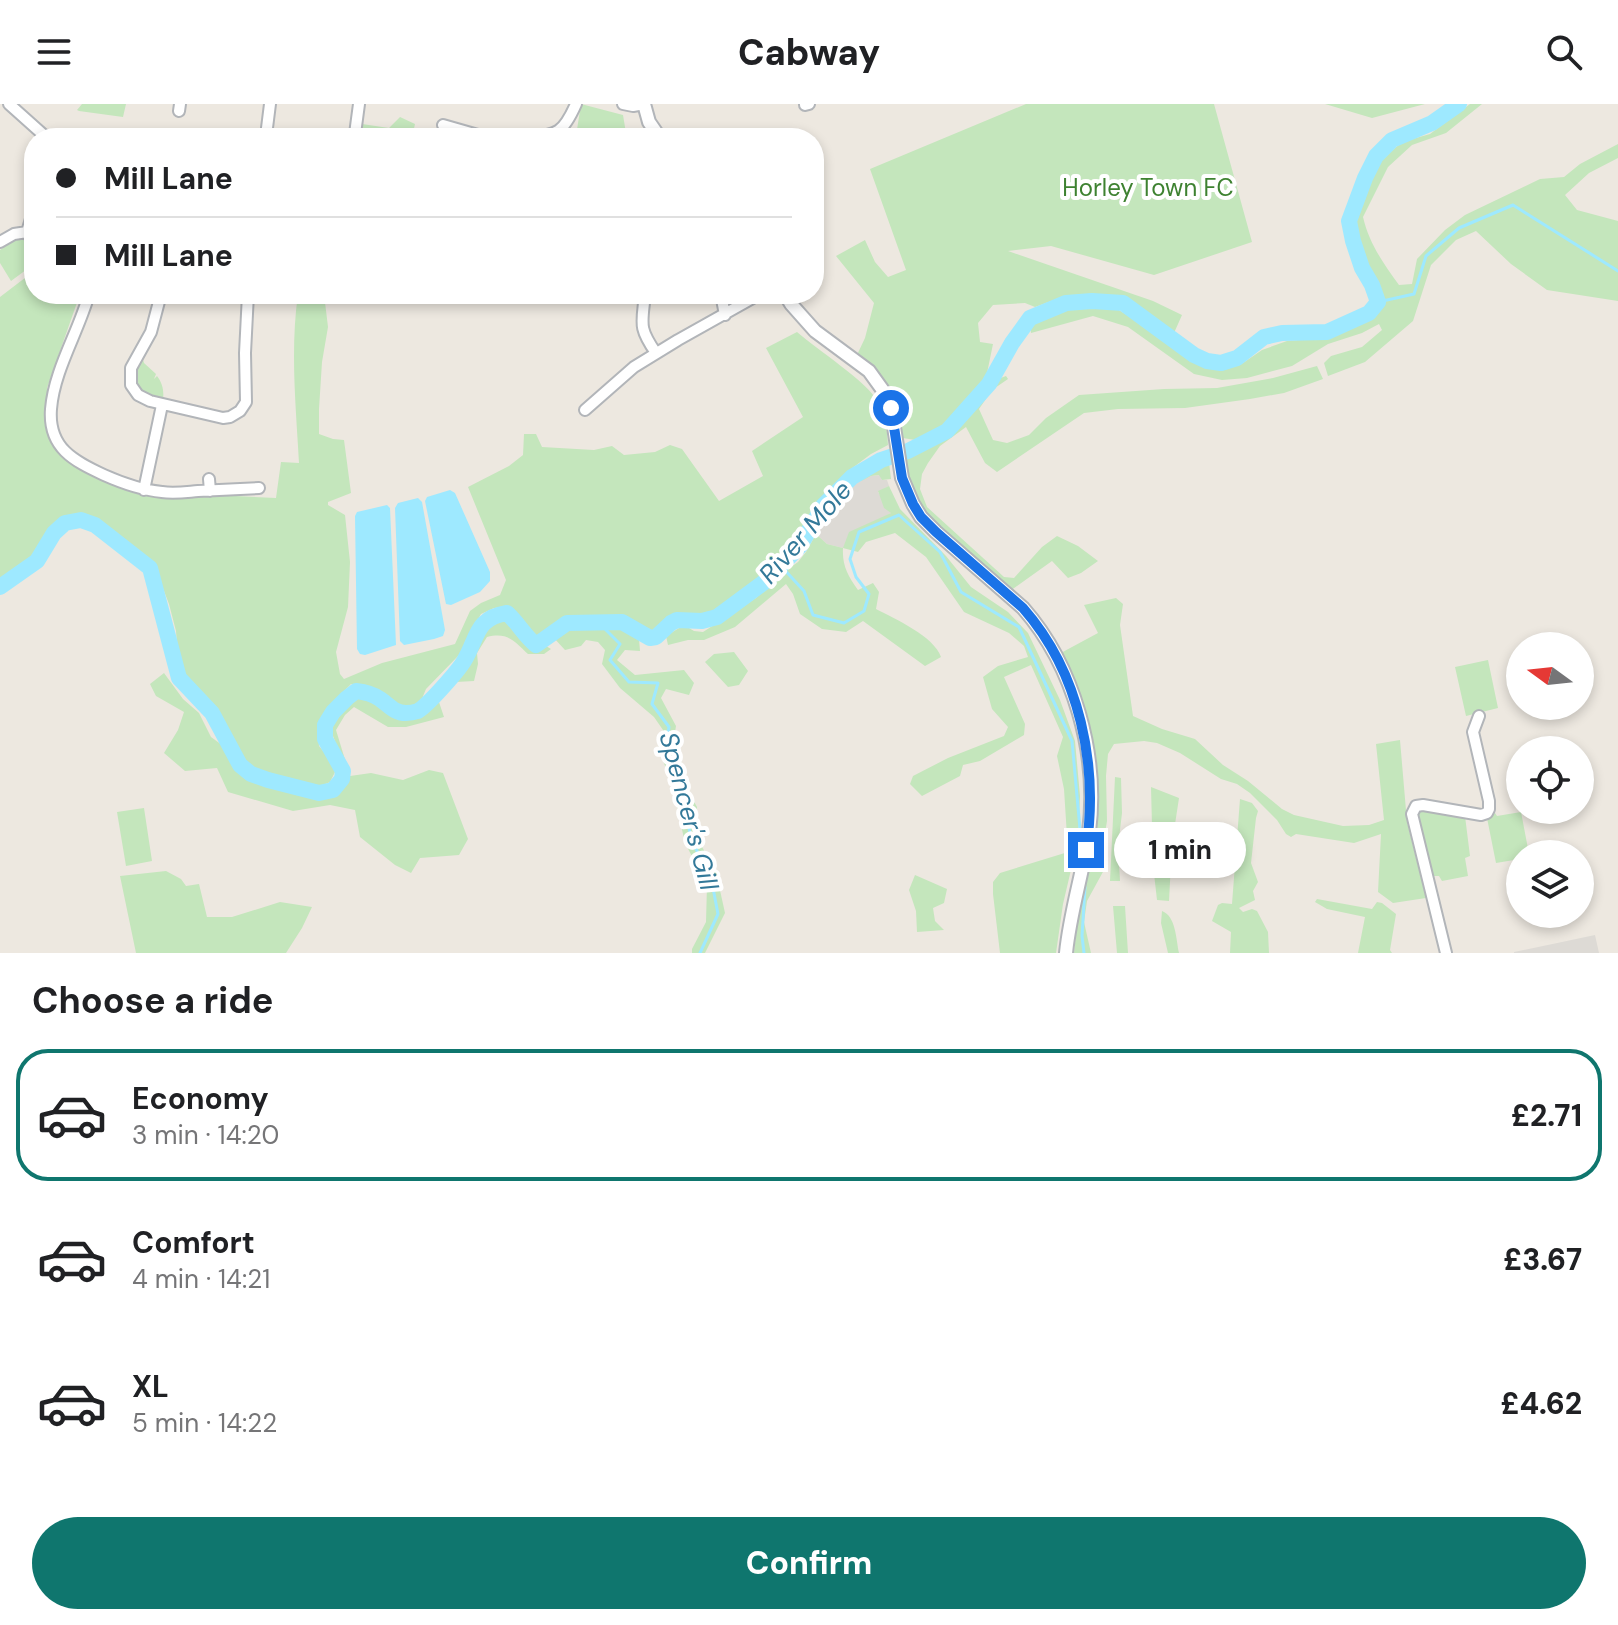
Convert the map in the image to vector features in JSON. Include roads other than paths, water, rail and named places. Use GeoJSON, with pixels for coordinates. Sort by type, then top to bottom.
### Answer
{"type":"FeatureCollection","features":[{"type":"Feature","properties":{"kind":"street"},"geometry":{"type":"LineString","coordinates":[[9,104],[36,128]]}},
{"type":"Feature","properties":{"kind":"street"},"geometry":{"type":"LineString","coordinates":[[267,128],[270,104]]}},
{"type":"Feature","properties":{"kind":"street"},"geometry":{"type":"LineString","coordinates":[[356,128],[359,104]]}},
{"type":"Feature","properties":{"kind":"street"},"geometry":{"type":"LineString","coordinates":[[564,128],[576,104]]}},
{"type":"Feature","properties":{"kind":"street"},"geometry":{"type":"LineString","coordinates":[[623,104],[644,104],[653,128]]}},
{"type":"Feature","properties":{"kind":"street"},"geometry":{"type":"LineString","coordinates":[[443,125],[454,128]]}},
{"type":"Feature","properties":{"kind":"street"},"geometry":{"type":"LineString","coordinates":[[0,242],[24,232]]}},
{"type":"Feature","properties":{"kind":"street"},"geometry":{"type":"LineString","coordinates":[[86,304],[53,396],[51,414],[54,434],[63,450],[77,463],[144,490],[165,493],[259,488]]}},
{"type":"Feature","properties":{"kind":"street"},"geometry":{"type":"LineString","coordinates":[[158,304],[151,332],[133,363],[131,385],[138,395],[162,405],[223,418],[240,411],[246,402],[247,304]]}},
{"type":"Feature","properties":{"kind":"street"},"geometry":{"type":"LineString","coordinates":[[643,304],[642,330],[656,353]]}},
{"type":"Feature","properties":{"kind":"street"},"geometry":{"type":"LineString","coordinates":[[723,304],[725,315]]}},
{"type":"Feature","properties":{"kind":"street"},"geometry":{"type":"LineString","coordinates":[[585,410],[634,367],[743,304]]}},
{"type":"Feature","properties":{"kind":"street"},"geometry":{"type":"LineString","coordinates":[[791,304],[815,331],[869,371],[891,408],[902,478],[921,517],[1023,608],[1064,673],[1086,741],[1090,805],[1087,839],[1066,953]]}},
{"type":"Feature","properties":{"kind":"street"},"geometry":{"type":"LineString","coordinates":[[144,490],[162,405]]}},
{"type":"Feature","properties":{"kind":"street"},"geometry":{"type":"LineString","coordinates":[[209,479],[210,491]]}},
{"type":"Feature","properties":{"kind":"street"},"geometry":{"type":"LineString","coordinates":[[1446,953],[1412,814],[1416,806],[1423,805],[1481,815],[1487,813],[1489,801],[1473,732],[1479,716]]}},
{"type":"Feature","properties":{"kind":"water"},"geometry":{"type":"Polygon","coordinates":[[[450,490],[455,493],[490,572],[490,581],[480,592],[451,605],[446,604],[425,501],[427,497],[450,490]]]}},
{"type":"Feature","properties":{"kind":"water"},"geometry":{"type":"Polygon","coordinates":[[[418,498],[422,502],[445,630],[443,636],[404,645],[400,641],[395,508],[398,503],[418,498]]]}},
{"type":"Feature","properties":{"kind":"water"},"geometry":{"type":"Polygon","coordinates":[[[387,505],[390,508],[396,645],[365,655],[357,649],[355,516],[357,512],[387,505]]]}},
{"type":"Feature","properties":{"kind":"waterway","name":"River Mole"},"geometry":{"type":"LineString","coordinates":[[0,587],[37,561],[54,533],[65,523],[81,520],[95,525],[150,568],[179,678],[212,713],[240,765],[251,774],[268,780],[319,793],[333,790],[342,779],[343,771],[325,739],[325,725],[333,712],[356,691],[375,696],[398,712],[418,711],[461,666],[479,630],[489,619],[507,613],[536,645],[567,623],[622,622],[650,638],[656,637],[677,620],[702,621],[717,617],[767,580],[800,546],[823,506],[852,477],[881,460],[908,451],[947,431],[989,384],[1030,318],[1066,303],[1123,303],[1194,355],[1221,363],[1237,358],[1264,337],[1282,333],[1327,332],[1369,313],[1378,302],[1362,268],[1349,221],[1365,178],[1376,156],[1392,140],[1432,123],[1459,104]]}},
{"type":"Feature","properties":{"kind":"waterway"},"geometry":{"type":"LineString","coordinates":[[1378,302],[1414,294],[1426,256],[1459,228],[1513,205],[1618,271]]}},
{"type":"Feature","properties":{"kind":"waterway"},"geometry":{"type":"LineString","coordinates":[[781,566],[804,591],[813,615],[844,623],[864,611],[869,594],[856,577],[850,559],[859,532],[899,515],[940,552],[961,592],[1019,627],[1072,741],[1081,840]]}},
{"type":"Feature","properties":{"kind":"waterway","name":"Spencer's Gill"},"geometry":{"type":"LineString","coordinates":[[598,622],[620,644],[610,660],[629,682],[658,683],[652,704],[669,727],[666,747],[681,788],[691,838],[712,883],[718,914],[700,953]]}},
{"type":"Feature","properties":{"kind":"waterway"},"geometry":{"type":"LineString","coordinates":[[1084,953],[1085,887]]}},
{"type":"Feature","properties":{"kind":"park label","name":"Horley Town FC"},"geometry":{"type":"Point","coordinates":[1148,187]}}]}
